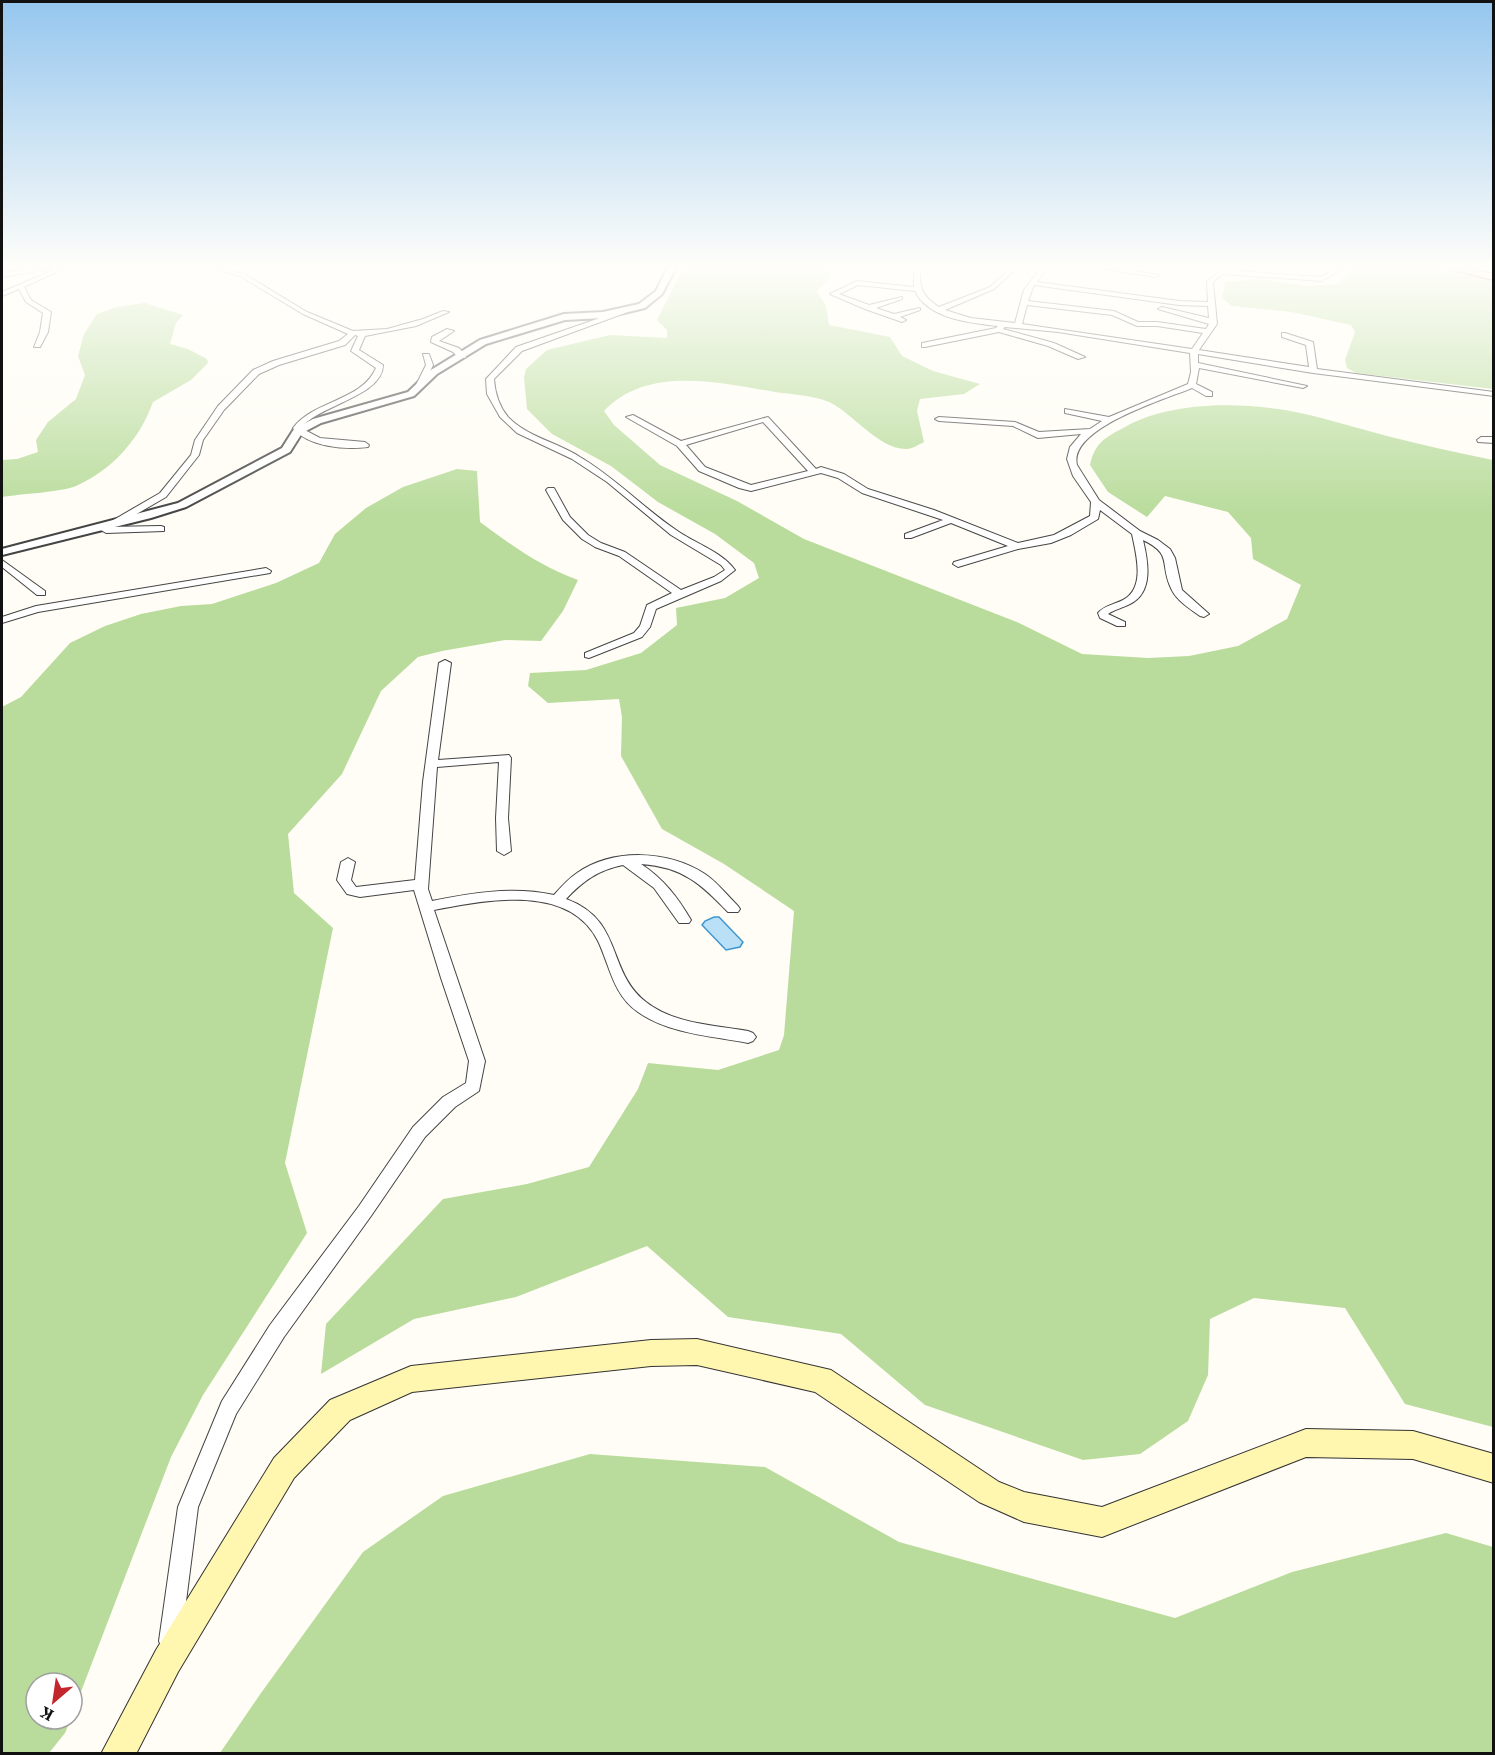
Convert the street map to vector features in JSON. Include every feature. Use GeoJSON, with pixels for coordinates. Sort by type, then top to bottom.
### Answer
{"type":"FeatureCollection","features":[{"type":"Feature","properties":{"kind":"main road"},"geometry":{"type":"LineString","coordinates":[[118,1754],[167,1661],[284,1468],[340,1410],[411,1379],[651,1353],[697,1352],[820,1380],[989,1492],[1024,1507],[1102,1522],[1306,1443],[1413,1444],[1494,1469]]}},
{"type":"Feature","properties":{"kind":"street"},"geometry":{"type":"LineString","coordinates":[[113,524],[163,495],[195,455],[199,440],[221,408],[256,372],[276,363],[316,351]]}},
{"type":"Feature","properties":{"kind":"street"},"geometry":{"type":"LineString","coordinates":[[355,351],[380,367],[379,373],[360,391],[306,418],[297,425],[298,431],[304,436],[365,445]]}},
{"type":"Feature","properties":{"kind":"street"},"geometry":{"type":"LineString","coordinates":[[457,351],[462,356]]}},
{"type":"Feature","properties":{"kind":"street"},"geometry":{"type":"LineString","coordinates":[[2,552],[182,505],[286,450],[298,431],[317,421],[411,394],[434,372],[470,351]]}},
{"type":"Feature","properties":{"kind":"street"},"geometry":{"type":"LineString","coordinates":[[517,351],[490,379],[491,394],[504,417],[520,431],[575,457],[610,480],[674,532],[725,563],[730,570],[728,574],[716,580],[664,599],[651,608],[645,627],[638,635],[589,655]]}},
{"type":"Feature","properties":{"kind":"street"},"geometry":{"type":"LineString","coordinates":[[1062,351],[1081,357]]}},
{"type":"Feature","properties":{"kind":"street"},"geometry":{"type":"LineString","coordinates":[[1187,351],[1313,371],[1494,394]]}},
{"type":"Feature","properties":{"kind":"street"},"geometry":{"type":"LineString","coordinates":[[1311,351],[1313,371]]}},
{"type":"Feature","properties":{"kind":"street"},"geometry":{"type":"LineString","coordinates":[[1192,385],[1194,352]]}},
{"type":"Feature","properties":{"kind":"street"},"geometry":{"type":"LineString","coordinates":[[419,387],[430,367],[426,356]]}},
{"type":"Feature","properties":{"kind":"street"},"geometry":{"type":"LineString","coordinates":[[1195,365],[1303,386]]}},
{"type":"Feature","properties":{"kind":"street"},"geometry":{"type":"LineString","coordinates":[[1279,381],[1279,391]]}},
{"type":"Feature","properties":{"kind":"street"},"geometry":{"type":"LineString","coordinates":[[1192,385],[1209,394]]}},
{"type":"Feature","properties":{"kind":"street"},"geometry":{"type":"LineString","coordinates":[[1192,385],[1110,420],[1091,431],[1074,446],[1071,456],[1073,468],[1096,502],[1137,533],[1161,546],[1168,554],[1173,582],[1178,591],[1184,600],[1204,614]]}},
{"type":"Feature","properties":{"kind":"street"},"geometry":{"type":"LineString","coordinates":[[1068,411],[1110,420]]}},
{"type":"Feature","properties":{"kind":"street"},"geometry":{"type":"LineString","coordinates":[[630,417],[680,444],[702,469],[742,486],[751,488],[821,470],[841,476],[864,491],[951,520],[1017,546]]}},
{"type":"Feature","properties":{"kind":"street"},"geometry":{"type":"LineString","coordinates":[[680,444],[765,419],[813,471]]}},
{"type":"Feature","properties":{"kind":"street"},"geometry":{"type":"LineString","coordinates":[[939,419],[1015,424],[1038,435],[1091,431]]}},
{"type":"Feature","properties":{"kind":"street"},"geometry":{"type":"LineString","coordinates":[[1481,440],[1494,440]]}},
{"type":"Feature","properties":{"kind":"street"},"geometry":{"type":"LineString","coordinates":[[551,490],[566,518],[585,537],[622,554],[678,593]]}},
{"type":"Feature","properties":{"kind":"street"},"geometry":{"type":"LineString","coordinates":[[958,564],[1017,546],[1031,546],[1074,532],[1095,517],[1096,502]]}},
{"type":"Feature","properties":{"kind":"street"},"geometry":{"type":"LineString","coordinates":[[908,536],[951,520]]}},
{"type":"Feature","properties":{"kind":"street"},"geometry":{"type":"LineString","coordinates":[[93,529],[161,529]]}},
{"type":"Feature","properties":{"kind":"street"},"geometry":{"type":"LineString","coordinates":[[1121,624],[1104,616],[1103,613],[1110,607],[1130,600],[1141,585],[1143,567],[1137,533]]}},
{"type":"Feature","properties":{"kind":"street"},"geometry":{"type":"LineString","coordinates":[[2,562],[41,593]]}},
{"type":"Feature","properties":{"kind":"street"},"geometry":{"type":"LineString","coordinates":[[2,620],[36,609],[266,571]]}},
{"type":"Feature","properties":{"kind":"street"},"geometry":{"type":"LineString","coordinates":[[167,1661],[188,1507],[230,1408],[276,1330],[365,1211],[419,1132],[449,1102],[473,1086],[477,1061],[448,978],[421,884],[432,764],[445,663]]}},
{"type":"Feature","properties":{"kind":"street"},"geometry":{"type":"LineString","coordinates":[[432,764],[505,758],[502,818],[504,851]]}},
{"type":"Feature","properties":{"kind":"street"},"geometry":{"type":"LineString","coordinates":[[556,901],[581,876],[624,860],[641,859],[660,862],[697,874],[733,909]]}},
{"type":"Feature","properties":{"kind":"street"},"geometry":{"type":"LineString","coordinates":[[624,860],[644,870],[668,892],[684,920]]}},
{"type":"Feature","properties":{"kind":"street"},"geometry":{"type":"LineString","coordinates":[[348,862],[344,880],[352,891],[360,892],[421,884]]}},
{"type":"Feature","properties":{"kind":"street"},"geometry":{"type":"LineString","coordinates":[[426,907],[473,898],[530,896],[573,906],[593,919],[605,939],[624,991],[642,1007],[665,1020],[748,1037]]}},
{"type":"Feature","properties":{"kind":"green space"},"geometry":{"type":"Polygon","coordinates":[[[79,351],[192,351],[207,359],[208,363],[191,380],[153,402],[141,428],[123,452],[89,479],[70,488],[2,497],[2,460],[17,459],[38,452],[36,440],[48,422],[76,399],[85,375],[78,356],[79,351]]]}},
{"type":"Feature","properties":{"kind":"green space"},"geometry":{"type":"Polygon","coordinates":[[[546,351],[899,351],[902,356],[933,371],[980,384],[964,394],[920,399],[917,411],[924,442],[909,449],[886,444],[838,407],[824,400],[708,382],[663,382],[641,387],[622,397],[604,411],[614,425],[660,465],[737,501],[804,539],[1019,623],[1082,654],[1148,658],[1189,656],[1238,646],[1287,619],[1301,585],[1253,559],[1251,538],[1228,512],[1165,496],[1147,517],[1108,492],[1090,465],[1092,457],[1102,442],[1125,427],[1162,413],[1203,406],[1266,407],[1310,415],[1440,449],[1493,460],[1493,1427],[1405,1404],[1345,1308],[1254,1298],[1210,1319],[1208,1375],[1188,1421],[1140,1454],[1083,1460],[925,1405],[841,1334],[728,1317],[647,1246],[516,1297],[414,1319],[321,1374],[326,1324],[443,1199],[527,1184],[589,1167],[638,1089],[648,1063],[718,1070],[779,1050],[784,1035],[794,911],[724,864],[662,829],[621,756],[622,717],[619,699],[548,703],[528,686],[530,673],[586,670],[641,653],[677,625],[676,608],[725,598],[759,578],[754,563],[715,534],[658,502],[611,466],[552,434],[527,409],[524,377],[526,369],[546,351]]]}},
{"type":"Feature","properties":{"kind":"green space"},"geometry":{"type":"Polygon","coordinates":[[[1348,351],[1493,351],[1493,389],[1356,373],[1347,368],[1345,360],[1348,351]]]}},
{"type":"Feature","properties":{"kind":"green space"},"geometry":{"type":"Polygon","coordinates":[[[457,469],[477,471],[480,522],[539,562],[578,580],[563,611],[541,641],[505,640],[418,657],[381,691],[342,774],[288,834],[294,893],[333,928],[285,1163],[307,1233],[203,1395],[171,1457],[84,1684],[84,1671],[24,1671],[24,1731],[66,1731],[65,1733],[49,1753],[2,1753],[2,707],[21,697],[70,643],[105,626],[141,614],[181,606],[212,604],[276,583],[319,563],[335,534],[366,508],[403,487],[457,469]]]}},
{"type":"Feature","properties":{"kind":"green space"},"geometry":{"type":"Polygon","coordinates":[[[590,1454],[765,1467],[899,1542],[1175,1618],[1292,1572],[1446,1533],[1493,1547],[1493,1753],[220,1753],[363,1552],[443,1496],[590,1454]]]}},
{"type":"Feature","properties":{"kind":"water"},"geometry":{"type":"Polygon","coordinates":[[[714,917],[719,917],[743,942],[740,947],[726,950],[702,925],[714,917]]]}}]}
